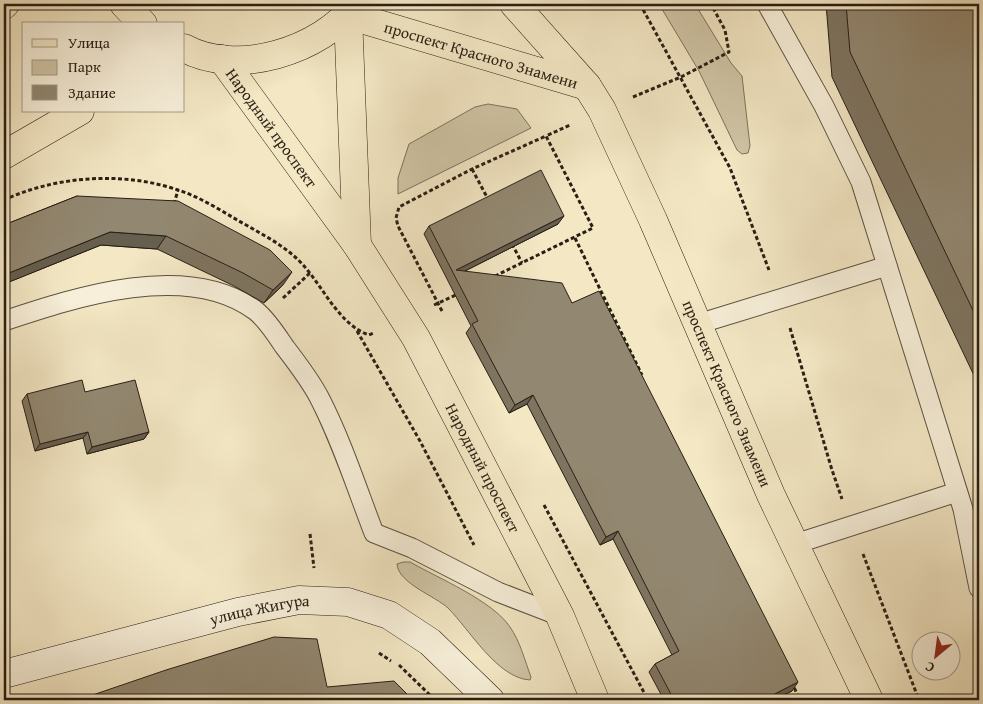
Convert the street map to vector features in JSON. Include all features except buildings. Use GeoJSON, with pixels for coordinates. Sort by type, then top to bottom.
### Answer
{"type":"FeatureCollection","features":[{"type":"Feature","properties":{"kind":"main road"},"geometry":{"type":"LineString","coordinates":[[124,4],[141,22]]}},
{"type":"Feature","properties":{"kind":"main road","name":"проспект Красного Знамени"},"geometry":{"type":"LineString","coordinates":[[514,4],[587,86],[602,110],[698,324],[771,495],[869,700]]}},
{"type":"Feature","properties":{"kind":"main road"},"geometry":{"type":"LineString","coordinates":[[186,52],[222,59],[257,59],[290,51],[321,36],[352,9]]}},
{"type":"Feature","properties":{"kind":"main road"},"geometry":{"type":"LineString","coordinates":[[352,9],[357,245]]}},
{"type":"Feature","properties":{"kind":"main road","name":"проспект Красного Знамени"},"geometry":{"type":"LineString","coordinates":[[352,9],[587,86]]}},
{"type":"Feature","properties":{"kind":"main road","name":"Народный проспект"},"geometry":{"type":"LineString","coordinates":[[222,59],[357,245],[405,320],[560,616],[594,700]]}},
{"type":"Feature","properties":{"kind":"main road"},"geometry":{"type":"LineString","coordinates":[[4,155],[78,112]]}},
{"type":"Feature","properties":{"kind":"main road","name":"улица Жигура"},"geometry":{"type":"LineString","coordinates":[[4,674],[238,612],[300,600],[348,602],[389,615],[430,642],[490,700]]}},
{"type":"Feature","properties":{"kind":"lane"},"geometry":{"type":"LineString","coordinates":[[767,4],[824,106],[860,182],[957,492],[979,588]]}},
{"type":"Feature","properties":{"kind":"lane"},"geometry":{"type":"LineString","coordinates":[[698,324],[887,266]]}},
{"type":"Feature","properties":{"kind":"lane"},"geometry":{"type":"LineString","coordinates":[[4,321],[46,307],[115,290],[154,286],[198,288],[242,303],[262,317],[296,361],[319,398],[374,533],[412,548],[498,592],[560,616]]}},
{"type":"Feature","properties":{"kind":"lane"},"geometry":{"type":"LineString","coordinates":[[794,544],[957,492]]}},
{"type":"Feature","properties":{"kind":"path"},"geometry":{"type":"LineString","coordinates":[[640,4],[730,168],[772,278]]}},
{"type":"Feature","properties":{"kind":"path"},"geometry":{"type":"LineString","coordinates":[[442,312],[398,226],[396,213],[399,207],[472,169],[602,110],[681,77],[730,52],[725,30],[711,4]]}},
{"type":"Feature","properties":{"kind":"path"},"geometry":{"type":"LineString","coordinates":[[489,279],[593,228],[546,136]]}},
{"type":"Feature","properties":{"kind":"path"},"geometry":{"type":"LineString","coordinates":[[472,169],[490,203]]}},
{"type":"Feature","properties":{"kind":"path"},"geometry":{"type":"LineString","coordinates":[[4,200],[24,191],[61,181],[127,179],[178,190],[209,204],[294,255],[356,331],[420,441],[498,592]]}},
{"type":"Feature","properties":{"kind":"path"},"geometry":{"type":"LineString","coordinates":[[172,208],[178,190]]}},
{"type":"Feature","properties":{"kind":"path"},"geometry":{"type":"LineString","coordinates":[[509,237],[522,263]]}},
{"type":"Feature","properties":{"kind":"path"},"geometry":{"type":"LineString","coordinates":[[575,238],[644,380]]}},
{"type":"Feature","properties":{"kind":"path"},"geometry":{"type":"LineString","coordinates":[[291,290],[310,273]]}},
{"type":"Feature","properties":{"kind":"path"},"geometry":{"type":"LineString","coordinates":[[356,331],[369,335],[405,320],[463,291]]}},
{"type":"Feature","properties":{"kind":"path"},"geometry":{"type":"LineString","coordinates":[[788,323],[845,507]]}},
{"type":"Feature","properties":{"kind":"path"},"geometry":{"type":"LineString","coordinates":[[542,501],[648,700]]}},
{"type":"Feature","properties":{"kind":"path"},"geometry":{"type":"LineString","coordinates":[[862,553],[919,700]]}},
{"type":"Feature","properties":{"kind":"path"},"geometry":{"type":"LineString","coordinates":[[379,653],[399,666],[435,700]]}},
{"type":"Feature","properties":{"kind":"path"},"geometry":{"type":"LineString","coordinates":[[790,679],[798,696],[791,700]]}},
{"type":"Feature","properties":{"kind":"green space"},"geometry":{"type":"Polygon","coordinates":[[[659,4],[695,4],[731,63],[742,76],[750,146],[748,153],[742,154],[737,150],[699,71],[659,4]]]}},
{"type":"Feature","properties":{"kind":"green space"},"geometry":{"type":"Polygon","coordinates":[[[488,104],[517,109],[531,128],[398,194],[398,178],[409,144],[475,107],[488,104]]]}},
{"type":"Feature","properties":{"kind":"green space"},"geometry":{"type":"Polygon","coordinates":[[[410,562],[464,591],[502,617],[517,638],[531,677],[530,680],[506,671],[495,662],[448,608],[418,589],[404,577],[399,571],[397,564],[410,562]]]}}]}
